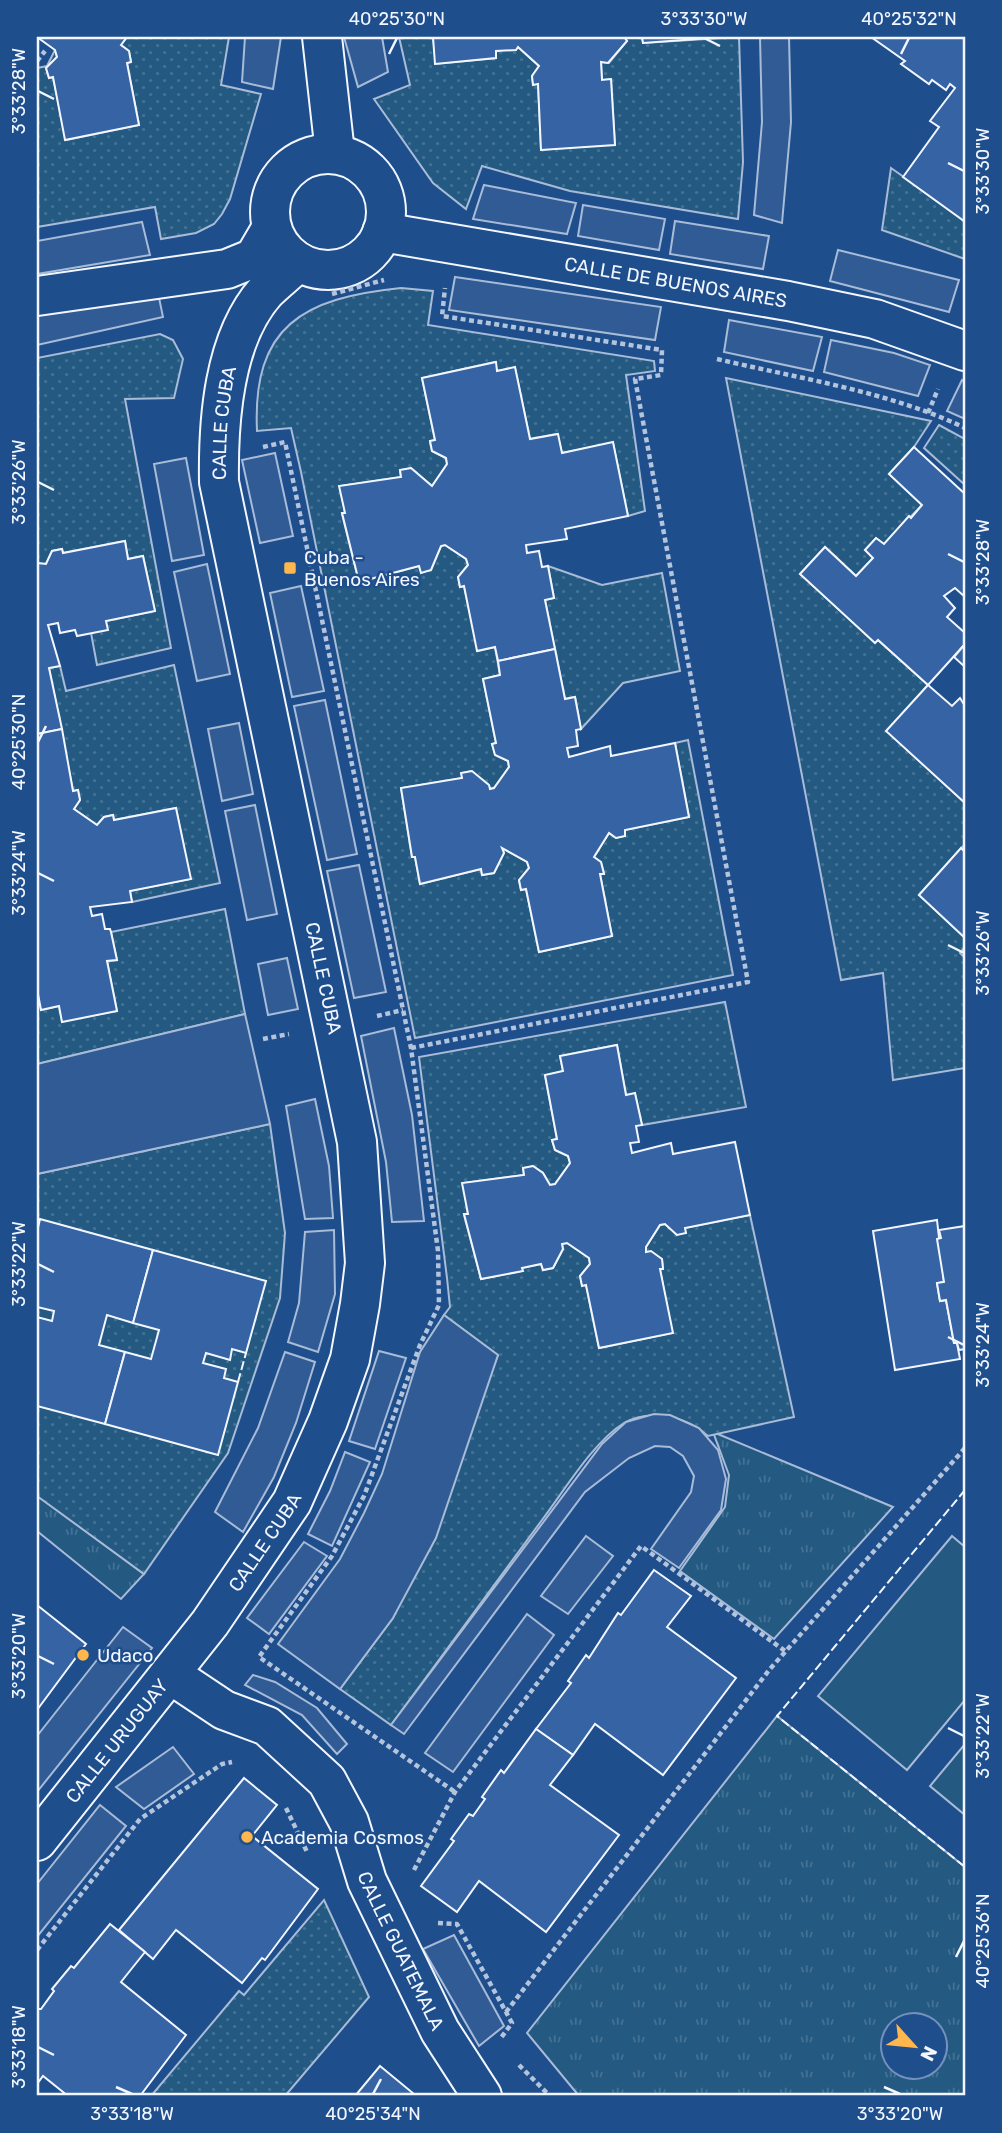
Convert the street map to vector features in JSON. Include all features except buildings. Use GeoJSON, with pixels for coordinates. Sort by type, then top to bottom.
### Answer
{"type":"FeatureCollection","features":[{"type":"Feature","properties":{"kind":"street"},"geometry":{"type":"LineString","coordinates":[[322,37],[335,153]]}},
{"type":"Feature","properties":{"kind":"street"},"geometry":{"type":"LineString","coordinates":[[335,153],[366,167],[378,181],[386,215],[374,248],[345,268],[327,271],[299,262],[280,245],[271,229],[269,210],[273,191],[283,174],[297,162],[315,154],[335,153]]}},
{"type":"Feature","properties":{"kind":"street"},"geometry":{"type":"LineString","coordinates":[[37,296],[227,269],[254,258],[271,229]]}},
{"type":"Feature","properties":{"kind":"street","name":"CALLE DE BUENOS AIRES"},"geometry":{"type":"LineString","coordinates":[[382,232],[788,301],[875,319],[965,351]]}},
{"type":"Feature","properties":{"kind":"street","name":"CALLE CUBA"},"geometry":{"type":"LineString","coordinates":[[170,1674],[210,1623],[292,1502],[328,1421],[350,1359],[365,1263],[357,1142],[219,482],[218,422],[229,370],[244,328],[265,292],[299,262]]}},
{"type":"Feature","properties":{"kind":"street","name":"CALLE URUGUAY"},"geometry":{"type":"LineString","coordinates":[[37,1841],[170,1674]]}},
{"type":"Feature","properties":{"kind":"street","name":"CALLE GUATEMALA"},"geometry":{"type":"LineString","coordinates":[[170,1674],[224,1710],[267,1726],[327,1780],[349,1822],[367,1881],[440,2031],[482,2096]]}},
{"type":"Feature","properties":{"kind":"path"},"geometry":{"type":"LineString","coordinates":[[37,61],[45,51]]}},
{"type":"Feature","properties":{"kind":"path"},"geometry":{"type":"LineString","coordinates":[[321,298],[347,288],[396,280]]}},
{"type":"Feature","properties":{"kind":"path"},"geometry":{"type":"LineString","coordinates":[[411,1048],[748,982],[635,379],[661,375],[662,350],[442,316],[445,284],[438,284]]}},
{"type":"Feature","properties":{"kind":"path"},"geometry":{"type":"LineString","coordinates":[[717,359],[892,402],[942,417],[965,428]]}},
{"type":"Feature","properties":{"kind":"path"},"geometry":{"type":"LineString","coordinates":[[260,447],[285,442],[411,1048],[438,1251],[439,1305],[420,1345],[364,1496],[332,1556],[259,1657],[454,1792]]}},
{"type":"Feature","properties":{"kind":"path"},"geometry":{"type":"LineString","coordinates":[[506,2012],[785,1651],[965,1448]]}},
{"type":"Feature","properties":{"kind":"path"},"geometry":{"type":"LineString","coordinates":[[413,1874],[415,1863],[454,1792],[641,1546],[785,1651]]}},
{"type":"Feature","properties":{"kind":"path"},"geometry":{"type":"LineString","coordinates":[[37,1950],[140,1819],[222,1764],[244,1760]]}},
{"type":"Feature","properties":{"kind":"path"},"geometry":{"type":"LineString","coordinates":[[284,1802],[313,1863]]}},
{"type":"Feature","properties":{"kind":"path"},"geometry":{"type":"LineString","coordinates":[[434,1923],[457,1924],[512,2023],[496,2043]]}},
{"type":"Feature","properties":{"kind":"path"},"geometry":{"type":"LineString","coordinates":[[514,2061],[550,2096]]}},
{"type":"Feature","properties":{"kind":"green space"},"geometry":{"type":"Polygon","coordinates":[[[127,37],[229,37],[221,85],[261,94],[230,199],[214,224],[196,233],[161,239],[155,207],[37,227],[37,68],[47,66],[55,50],[57,57],[46,68],[49,78],[53,77],[66,140],[139,125],[127,63],[131,62],[129,51],[121,45],[127,37]]]}},
{"type":"Feature","properties":{"kind":"green space"},"geometry":{"type":"Polygon","coordinates":[[[399,37],[433,37],[436,64],[496,58],[496,51],[518,47],[539,66],[532,76],[533,84],[538,84],[541,150],[615,144],[611,79],[602,80],[601,62],[609,63],[627,41],[624,37],[642,37],[643,43],[739,37],[743,162],[738,219],[570,191],[482,166],[466,209],[433,183],[374,99],[410,85],[399,37]]]}},
{"type":"Feature","properties":{"kind":"green space"},"geometry":{"type":"Polygon","coordinates":[[[891,168],[965,220],[965,259],[882,230],[891,168]]]}},
{"type":"Feature","properties":{"kind":"green space"},"geometry":{"type":"Polygon","coordinates":[[[401,288],[433,291],[428,325],[654,361],[655,371],[626,375],[645,511],[628,516],[613,443],[562,453],[557,434],[530,439],[515,368],[497,371],[495,362],[422,378],[435,440],[430,441],[432,451],[446,458],[447,464],[432,486],[411,468],[400,470],[401,477],[340,486],[345,513],[342,514],[359,582],[419,566],[421,572],[431,570],[441,546],[445,545],[466,559],[468,565],[458,577],[460,587],[464,586],[478,651],[495,647],[500,675],[483,679],[496,743],[492,744],[495,754],[508,761],[509,767],[494,788],[490,789],[489,785],[471,771],[462,773],[462,778],[401,788],[412,857],[415,857],[420,884],[481,869],[482,875],[494,873],[504,853],[502,848],[527,862],[529,868],[519,881],[521,890],[526,889],[539,952],[612,936],[600,874],[604,873],[601,862],[594,857],[609,833],[616,838],[625,836],[625,830],[689,817],[675,743],[688,740],[733,975],[415,1038],[291,428],[257,431],[258,395],[264,366],[275,342],[290,324],[311,310],[336,300],[401,288]]]}},
{"type":"Feature","properties":{"kind":"green space"},"geometry":{"type":"Polygon","coordinates":[[[160,334],[173,340],[183,359],[174,398],[125,399],[171,648],[97,665],[91,633],[106,621],[155,611],[143,556],[128,559],[125,541],[63,553],[62,549],[52,551],[46,564],[37,563],[37,358],[160,334]]]}},
{"type":"Feature","properties":{"kind":"green space"},"geometry":{"type":"Polygon","coordinates":[[[726,378],[931,421],[914,447],[889,474],[922,505],[884,544],[876,538],[865,550],[873,558],[856,576],[825,547],[800,574],[875,642],[878,640],[928,685],[887,731],[965,803],[965,844],[919,895],[965,938],[965,947],[960,953],[965,958],[965,1068],[893,1080],[883,973],[841,980],[726,378]]]}},
{"type":"Feature","properties":{"kind":"green space"},"geometry":{"type":"Polygon","coordinates":[[[939,425],[965,439],[965,485],[924,448],[939,425]]]}},
{"type":"Feature","properties":{"kind":"green space"},"geometry":{"type":"Polygon","coordinates":[[[548,566],[602,585],[662,573],[680,671],[623,683],[581,729],[575,697],[565,699],[545,600],[554,598],[548,566]]]}},
{"type":"Feature","properties":{"kind":"green space"},"geometry":{"type":"Polygon","coordinates":[[[174,665],[220,883],[132,902],[130,891],[190,879],[176,808],[114,820],[113,815],[104,817],[97,825],[74,809],[80,800],[78,790],[73,791],[49,668],[60,666],[66,691],[174,665]]]}},
{"type":"Feature","properties":{"kind":"green space"},"geometry":{"type":"Polygon","coordinates":[[[225,909],[245,1014],[37,1064],[37,989],[41,1010],[59,1006],[62,1021],[117,1011],[107,961],[117,960],[111,932],[225,909]]]}},
{"type":"Feature","properties":{"kind":"green space"},"geometry":{"type":"Polygon","coordinates":[[[725,1002],[746,1107],[642,1125],[635,1094],[626,1095],[617,1045],[560,1056],[563,1071],[545,1076],[557,1139],[552,1140],[555,1150],[568,1156],[570,1163],[555,1184],[550,1185],[543,1173],[533,1166],[523,1168],[524,1175],[463,1183],[468,1214],[464,1215],[481,1279],[522,1271],[522,1268],[541,1264],[543,1270],[553,1268],[563,1249],[562,1244],[567,1243],[589,1258],[590,1264],[580,1276],[582,1285],[586,1285],[599,1348],[672,1333],[660,1269],[663,1268],[662,1259],[646,1252],[646,1247],[660,1225],[665,1224],[677,1235],[685,1228],[750,1215],[794,1417],[708,1436],[700,1429],[679,1420],[645,1416],[634,1418],[613,1431],[580,1467],[391,1725],[340,1689],[393,1618],[498,1355],[444,1315],[450,1307],[419,1057],[725,1002]]]}},
{"type":"Feature","properties":{"kind":"green space"},"geometry":{"type":"Polygon","coordinates":[[[270,1124],[285,1233],[280,1298],[228,1453],[144,1574],[37,1496],[37,1174],[270,1124]]]}},
{"type":"Feature","properties":{"kind":"green space"},"geometry":{"type":"Polygon","coordinates":[[[713,1432],[893,1507],[774,1639],[680,1571],[725,1507],[729,1475],[713,1432]]]}},
{"type":"Feature","properties":{"kind":"green space"},"geometry":{"type":"Polygon","coordinates":[[[37,1495],[144,1574],[121,1599],[37,1531],[37,1495]]]}},
{"type":"Feature","properties":{"kind":"green space"},"geometry":{"type":"Polygon","coordinates":[[[952,1536],[965,1547],[965,1700],[907,1770],[818,1696],[952,1536]]]}},
{"type":"Feature","properties":{"kind":"green space"},"geometry":{"type":"Polygon","coordinates":[[[777,1716],[965,1867],[965,2095],[579,2096],[527,2033],[777,1716]]]}},
{"type":"Feature","properties":{"kind":"green space"},"geometry":{"type":"Polygon","coordinates":[[[965,1744],[965,1815],[930,1786],[965,1744]]]}},
{"type":"Feature","properties":{"kind":"green space"},"geometry":{"type":"Polygon","coordinates":[[[324,1900],[369,1997],[285,2096],[151,2096],[239,1991],[244,1995],[324,1900]]]}},
{"type":"Feature","properties":{"kind":"shaded area"},"geometry":{"type":"Polygon","coordinates":[[[245,37],[281,37],[273,89],[242,82],[245,37]]]}},
{"type":"Feature","properties":{"kind":"shaded area"},"geometry":{"type":"Polygon","coordinates":[[[344,37],[382,37],[388,72],[358,87],[344,37]]]}},
{"type":"Feature","properties":{"kind":"shaded area"},"geometry":{"type":"Polygon","coordinates":[[[760,37],[789,37],[791,122],[782,223],[754,215],[762,122],[760,37]]]}},
{"type":"Feature","properties":{"kind":"shaded area"},"geometry":{"type":"Polygon","coordinates":[[[484,185],[576,203],[567,234],[473,219],[484,185]]]}},
{"type":"Feature","properties":{"kind":"shaded area"},"geometry":{"type":"Polygon","coordinates":[[[583,205],[665,219],[659,250],[578,236],[583,205]]]}},
{"type":"Feature","properties":{"kind":"shaded area"},"geometry":{"type":"Polygon","coordinates":[[[675,221],[769,236],[763,269],[670,254],[675,221]]]}},
{"type":"Feature","properties":{"kind":"shaded area"},"geometry":{"type":"Polygon","coordinates":[[[142,222],[150,255],[37,274],[37,241],[142,222]]]}},
{"type":"Feature","properties":{"kind":"shaded area"},"geometry":{"type":"Polygon","coordinates":[[[838,250],[959,280],[949,312],[830,281],[838,250]]]}},
{"type":"Feature","properties":{"kind":"shaded area"},"geometry":{"type":"Polygon","coordinates":[[[455,277],[661,307],[655,340],[449,310],[455,277]]]}},
{"type":"Feature","properties":{"kind":"shaded area"},"geometry":{"type":"Polygon","coordinates":[[[157,288],[163,317],[37,345],[37,311],[157,288]]]}},
{"type":"Feature","properties":{"kind":"shaded area"},"geometry":{"type":"Polygon","coordinates":[[[729,320],[822,337],[813,371],[724,352],[729,320]]]}},
{"type":"Feature","properties":{"kind":"shaded area"},"geometry":{"type":"Polygon","coordinates":[[[831,340],[894,353],[930,365],[918,396],[824,372],[831,340]]]}},
{"type":"Feature","properties":{"kind":"shaded area"},"geometry":{"type":"Polygon","coordinates":[[[962,380],[965,382],[965,419],[947,411],[962,380]]]}},
{"type":"Feature","properties":{"kind":"shaded area"},"geometry":{"type":"Polygon","coordinates":[[[275,453],[293,536],[260,543],[242,460],[275,453]]]}},
{"type":"Feature","properties":{"kind":"shaded area"},"geometry":{"type":"Polygon","coordinates":[[[186,458],[204,555],[172,561],[154,464],[186,458]]]}},
{"type":"Feature","properties":{"kind":"shaded area"},"geometry":{"type":"Polygon","coordinates":[[[207,564],[230,674],[197,681],[174,572],[207,564]]]}},
{"type":"Feature","properties":{"kind":"shaded area"},"geometry":{"type":"Polygon","coordinates":[[[301,586],[324,691],[292,697],[270,593],[301,586]]]}},
{"type":"Feature","properties":{"kind":"shaded area"},"geometry":{"type":"Polygon","coordinates":[[[325,700],[357,854],[327,860],[294,706],[325,700]]]}},
{"type":"Feature","properties":{"kind":"shaded area"},"geometry":{"type":"Polygon","coordinates":[[[239,723],[253,794],[222,801],[208,729],[239,723]]]}},
{"type":"Feature","properties":{"kind":"shaded area"},"geometry":{"type":"Polygon","coordinates":[[[255,805],[277,914],[247,920],[225,811],[255,805]]]}},
{"type":"Feature","properties":{"kind":"shaded area"},"geometry":{"type":"Polygon","coordinates":[[[359,865],[386,992],[354,998],[327,871],[359,865]]]}},
{"type":"Feature","properties":{"kind":"shaded area"},"geometry":{"type":"Polygon","coordinates":[[[287,958],[298,1009],[268,1015],[258,964],[287,958]]]}},
{"type":"Feature","properties":{"kind":"shaded area"},"geometry":{"type":"Polygon","coordinates":[[[245,1014],[270,1124],[37,1174],[37,1064],[245,1014]]]}},
{"type":"Feature","properties":{"kind":"shaded area"},"geometry":{"type":"Polygon","coordinates":[[[394,1028],[412,1115],[424,1221],[392,1222],[386,1162],[361,1036],[394,1028]]]}},
{"type":"Feature","properties":{"kind":"shaded area"},"geometry":{"type":"Polygon","coordinates":[[[315,1099],[329,1166],[333,1218],[305,1219],[286,1106],[315,1099]]]}},
{"type":"Feature","properties":{"kind":"shaded area"},"geometry":{"type":"Polygon","coordinates":[[[334,1230],[335,1294],[318,1352],[288,1342],[299,1303],[305,1232],[334,1230]]]}},
{"type":"Feature","properties":{"kind":"shaded area"},"geometry":{"type":"Polygon","coordinates":[[[444,1315],[498,1355],[436,1538],[393,1618],[340,1689],[278,1644],[340,1559],[364,1513],[382,1474],[420,1352],[444,1315]]]}},
{"type":"Feature","properties":{"kind":"shaded area"},"geometry":{"type":"Polygon","coordinates":[[[379,1351],[406,1358],[375,1449],[349,1441],[379,1351]]]}},
{"type":"Feature","properties":{"kind":"shaded area"},"geometry":{"type":"Polygon","coordinates":[[[285,1352],[315,1362],[296,1423],[274,1477],[243,1532],[215,1512],[258,1428],[285,1352]]]}},
{"type":"Feature","properties":{"kind":"shaded area"},"geometry":{"type":"Polygon","coordinates":[[[654,1414],[670,1415],[699,1428],[718,1450],[726,1479],[721,1510],[679,1568],[651,1549],[691,1492],[694,1476],[683,1456],[670,1447],[655,1446],[629,1458],[585,1492],[404,1734],[391,1725],[602,1444],[626,1422],[654,1414]]]}},
{"type":"Feature","properties":{"kind":"shaded area"},"geometry":{"type":"Polygon","coordinates":[[[345,1452],[370,1462],[332,1546],[308,1534],[330,1491],[345,1452]]]}},
{"type":"Feature","properties":{"kind":"shaded area"},"geometry":{"type":"Polygon","coordinates":[[[586,1536],[613,1556],[568,1614],[541,1596],[586,1536]]]}},
{"type":"Feature","properties":{"kind":"shaded area"},"geometry":{"type":"Polygon","coordinates":[[[304,1542],[327,1556],[269,1634],[247,1618],[304,1542]]]}},
{"type":"Feature","properties":{"kind":"shaded area"},"geometry":{"type":"Polygon","coordinates":[[[527,1614],[554,1635],[453,1772],[425,1753],[527,1614]]]}},
{"type":"Feature","properties":{"kind":"shaded area"},"geometry":{"type":"Polygon","coordinates":[[[123,1627],[152,1648],[37,1792],[37,1736],[123,1627]]]}},
{"type":"Feature","properties":{"kind":"shaded area"},"geometry":{"type":"Polygon","coordinates":[[[253,1675],[275,1682],[317,1708],[347,1744],[337,1754],[302,1715],[245,1685],[253,1675]]]}},
{"type":"Feature","properties":{"kind":"shaded area"},"geometry":{"type":"Polygon","coordinates":[[[173,1747],[194,1774],[144,1809],[116,1787],[173,1747]]]}},
{"type":"Feature","properties":{"kind":"shaded area"},"geometry":{"type":"Polygon","coordinates":[[[100,1805],[126,1826],[37,1937],[37,1884],[100,1805]]]}},
{"type":"Feature","properties":{"kind":"shaded area"},"geometry":{"type":"Polygon","coordinates":[[[454,1935],[504,2026],[479,2046],[423,1949],[454,1935]]]}},
{"type":"Feature","properties":{"kind":"fence"},"geometry":{"type":"LineString","coordinates":[[238,1382],[246,1353]]}},
{"type":"Feature","properties":{"kind":"fence"},"geometry":{"type":"LineString","coordinates":[[965,1490],[777,1716],[965,1867]]}},
{"type":"Feature","properties":{"kind":"place","name":"Cuba - Buenos Aires"},"geometry":{"type":"Point","coordinates":[290,568]}},
{"type":"Feature","properties":{"kind":"place","name":"Udaco"},"geometry":{"type":"Point","coordinates":[83,1655]}},
{"type":"Feature","properties":{"kind":"place","name":"Academia Cosmos"},"geometry":{"type":"Point","coordinates":[247,1837]}}]}
